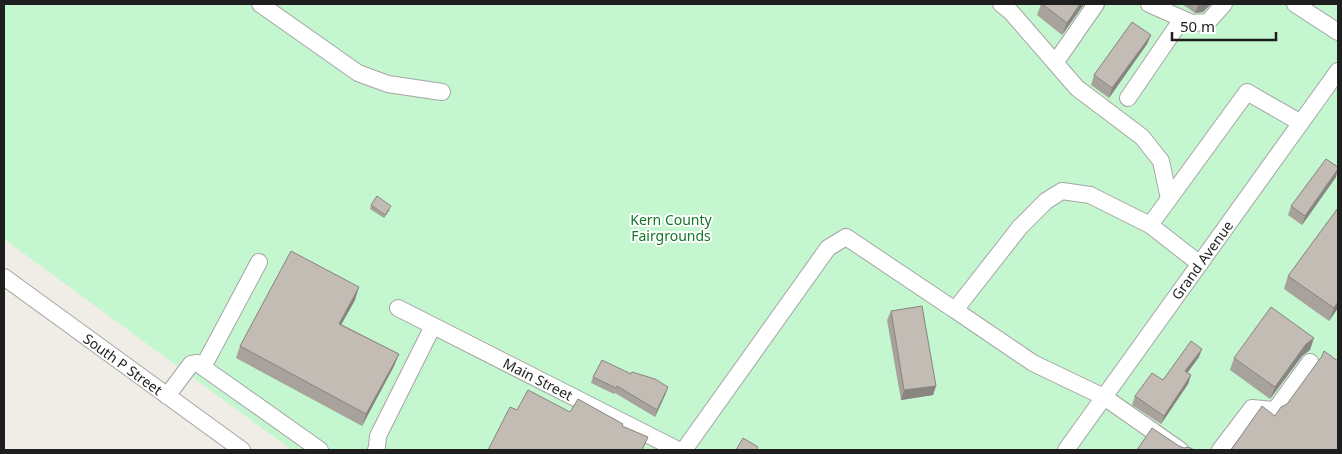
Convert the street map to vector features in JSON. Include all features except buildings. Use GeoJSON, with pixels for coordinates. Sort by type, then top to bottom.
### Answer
{"type":"FeatureCollection","features":[{"type":"Feature","properties":{"kind":"street"},"geometry":{"type":"LineString","coordinates":[[260,4],[358,73],[388,84],[442,92]]}},
{"type":"Feature","properties":{"kind":"street"},"geometry":{"type":"LineString","coordinates":[[1001,4],[1011,12],[1077,88],[1142,137],[1161,161],[1169,199]]}},
{"type":"Feature","properties":{"kind":"street"},"geometry":{"type":"LineString","coordinates":[[1055,63],[1096,4]]}},
{"type":"Feature","properties":{"kind":"street"},"geometry":{"type":"LineString","coordinates":[[1149,4],[1192,23],[1208,22],[1224,4]]}},
{"type":"Feature","properties":{"kind":"street"},"geometry":{"type":"LineString","coordinates":[[1296,4],[1338,32]]}},
{"type":"Feature","properties":{"kind":"street"},"geometry":{"type":"LineString","coordinates":[[1128,98],[1182,19]]}},
{"type":"Feature","properties":{"kind":"street","name":"Grand Avenue"},"geometry":{"type":"LineString","coordinates":[[1066,450],[1338,71]]}},
{"type":"Feature","properties":{"kind":"street"},"geometry":{"type":"LineString","coordinates":[[1150,225],[1247,92],[1301,123]]}},
{"type":"Feature","properties":{"kind":"street"},"geometry":{"type":"LineString","coordinates":[[955,310],[1020,227],[1046,201],[1062,191],[1090,195],[1150,225],[1200,264]]}},
{"type":"Feature","properties":{"kind":"street"},"geometry":{"type":"LineString","coordinates":[[684,450],[828,248],[846,237],[1033,363],[1104,397],[1180,450]]}},
{"type":"Feature","properties":{"kind":"street"},"geometry":{"type":"LineString","coordinates":[[203,367],[259,262]]}},
{"type":"Feature","properties":{"kind":"street","name":"South P Street"},"geometry":{"type":"LineString","coordinates":[[4,277],[242,450]]}},
{"type":"Feature","properties":{"kind":"street","name":"Main Street"},"geometry":{"type":"LineString","coordinates":[[398,308],[678,450]]}},
{"type":"Feature","properties":{"kind":"street"},"geometry":{"type":"LineString","coordinates":[[364,450],[369,442],[377,443],[433,326]]}},
{"type":"Feature","properties":{"kind":"street"},"geometry":{"type":"LineString","coordinates":[[1220,450],[1252,408],[1275,410],[1310,362]]}},
{"type":"Feature","properties":{"kind":"street"},"geometry":{"type":"LineString","coordinates":[[167,396],[191,364],[196,363],[320,450]]}},
{"type":"Feature","properties":{"kind":"green space","name":"Kern County Fairgrounds"},"geometry":{"type":"Polygon","coordinates":[[[4,4],[1338,4],[1338,450],[292,450],[4,239],[4,4]]]}}]}
